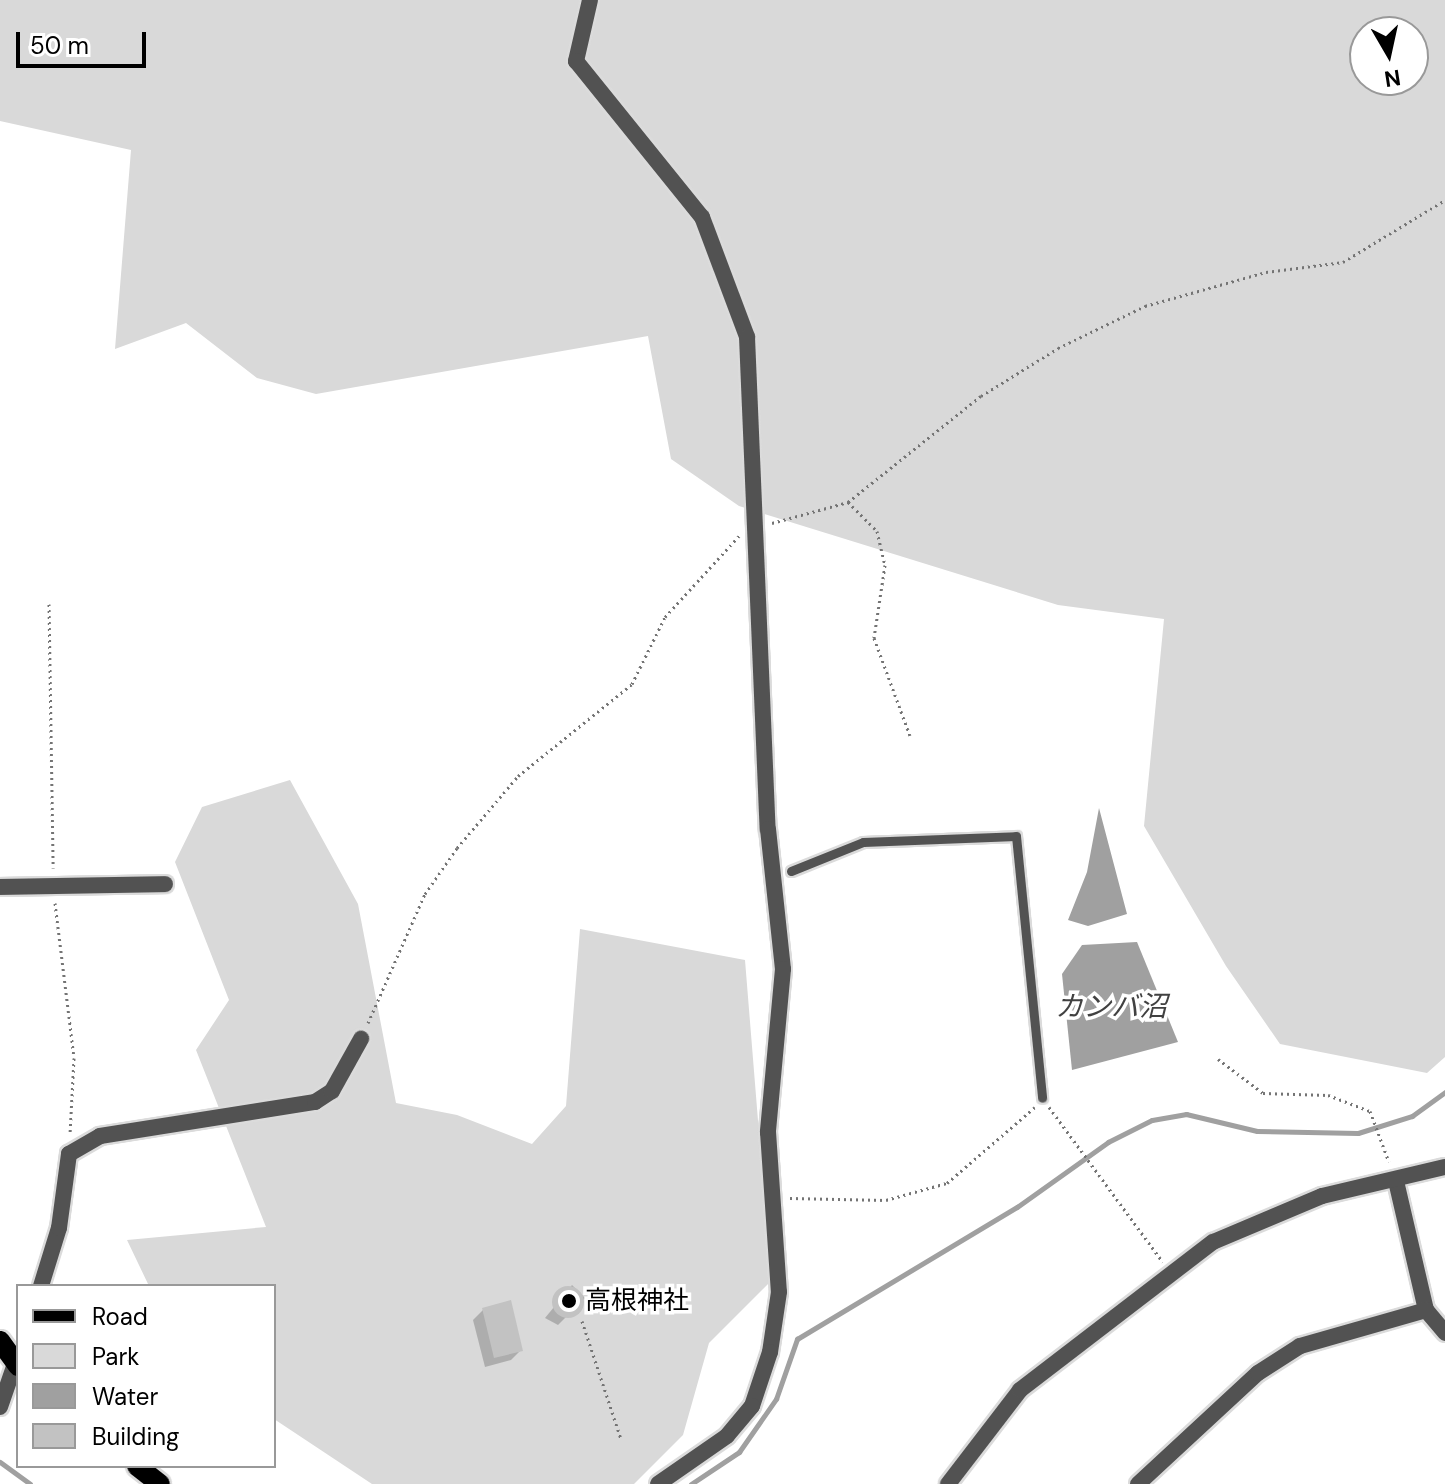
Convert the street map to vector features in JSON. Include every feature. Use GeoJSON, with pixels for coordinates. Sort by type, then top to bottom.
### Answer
{"type":"FeatureCollection","features":[{"type":"Feature","properties":{"kind":"main road"},"geometry":{"type":"LineString","coordinates":[[0,1341],[16,1360]]}},
{"type":"Feature","properties":{"kind":"main road"},"geometry":{"type":"LineString","coordinates":[[140,1468],[160,1484]]}},
{"type":"Feature","properties":{"kind":"street"},"geometry":{"type":"LineString","coordinates":[[590,0],[576,61],[702,217],[747,337],[761,528],[768,829],[783,969],[768,1132],[779,1292],[752,1406],[727,1436],[658,1484]]}},
{"type":"Feature","properties":{"kind":"street"},"geometry":{"type":"LineString","coordinates":[[0,887],[165,884]]}},
{"type":"Feature","properties":{"kind":"street"},"geometry":{"type":"LineString","coordinates":[[42,1284],[59,1228],[69,1154],[100,1136],[315,1102],[332,1091],[361,1039]]}},
{"type":"Feature","properties":{"kind":"street"},"geometry":{"type":"LineString","coordinates":[[948,1484],[1020,1390],[1170,1271],[1260,1218],[1445,1167]]}},
{"type":"Feature","properties":{"kind":"street"},"geometry":{"type":"LineString","coordinates":[[1396,1181],[1426,1310],[1445,1333]]}},
{"type":"Feature","properties":{"kind":"street"},"geometry":{"type":"LineString","coordinates":[[1138,1484],[1258,1373],[1300,1346],[1426,1310]]}},
{"type":"Feature","properties":{"kind":"street"},"geometry":{"type":"LineString","coordinates":[[0,1407],[16,1364]]}},
{"type":"Feature","properties":{"kind":"lane"},"geometry":{"type":"LineString","coordinates":[[791,871],[863,842],[1016,836],[1042,1098]]}},
{"type":"Feature","properties":{"kind":"path"},"geometry":{"type":"LineString","coordinates":[[361,1039],[425,894],[457,848],[518,776],[632,684],[665,617],[721,550],[761,528],[848,502],[981,396],[1058,348],[1145,306],[1266,272],[1343,262],[1445,200]]}},
{"type":"Feature","properties":{"kind":"path"},"geometry":{"type":"LineString","coordinates":[[848,502],[877,531],[885,565],[874,638],[910,736]]}},
{"type":"Feature","properties":{"kind":"path"},"geometry":{"type":"LineString","coordinates":[[1218,1059],[1263,1093],[1328,1095],[1370,1111],[1396,1181]]}},
{"type":"Feature","properties":{"kind":"path"},"geometry":{"type":"LineString","coordinates":[[774,1198],[886,1200],[947,1183],[1016,1131],[1042,1098],[1170,1271]]}},
{"type":"Feature","properties":{"kind":"path"},"geometry":{"type":"LineString","coordinates":[[582,1321],[621,1439]]}},
{"type":"Feature","properties":{"kind":"green space"},"geometry":{"type":"Polygon","coordinates":[[[0,0],[1445,0],[1445,1057],[1427,1073],[1280,1044],[1226,966],[1144,826],[1164,619],[1058,605],[739,506],[671,459],[648,336],[316,394],[257,378],[186,323],[115,349],[131,150],[0,121],[0,0]]]}},
{"type":"Feature","properties":{"kind":"green space"},"geometry":{"type":"Polygon","coordinates":[[[290,780],[358,904],[396,1103],[457,1115],[532,1144],[566,1106],[580,929],[745,960],[771,1281],[709,1343],[683,1435],[634,1484],[372,1484],[276,1420],[276,1284],[148,1284],[127,1240],[266,1227],[196,1050],[229,1000],[175,862],[202,807],[290,780]]]}},
{"type":"Feature","properties":{"kind":"water"},"geometry":{"type":"Polygon","coordinates":[[[1099,808],[1127,914],[1088,926],[1068,920],[1087,872],[1099,808]]]}},
{"type":"Feature","properties":{"kind":"water","name":"カンバ沼"},"geometry":{"type":"Polygon","coordinates":[[[1137,942],[1178,1042],[1072,1070],[1062,974],[1082,945],[1137,942]]]}},
{"type":"Feature","properties":{"kind":"building","name":"高根神社"},"geometry":{"type":"Polygon","coordinates":[[[568,1286],[579,1291],[584,1302],[579,1313],[568,1318],[557,1313],[552,1302],[557,1291],[568,1286]]]}},
{"type":"Feature","properties":{"kind":"building"},"geometry":{"type":"Polygon","coordinates":[[[511,1300],[523,1351],[494,1358],[482,1308],[511,1300]]]}},
{"type":"Feature","properties":{"kind":"waterway"},"geometry":{"type":"LineString","coordinates":[[691,1484],[739,1452],[776,1399],[797,1339],[1017,1207],[1108,1142],[1152,1120],[1186,1114],[1257,1131],[1358,1133],[1412,1116],[1445,1092]]}},
{"type":"Feature","properties":{"kind":"waterway"},"geometry":{"type":"LineString","coordinates":[[0,1462],[30,1484]]}},
{"type":"Feature","properties":{"kind":"place","name":"高根神社"},"geometry":{"type":"Point","coordinates":[569,1301]}}]}
